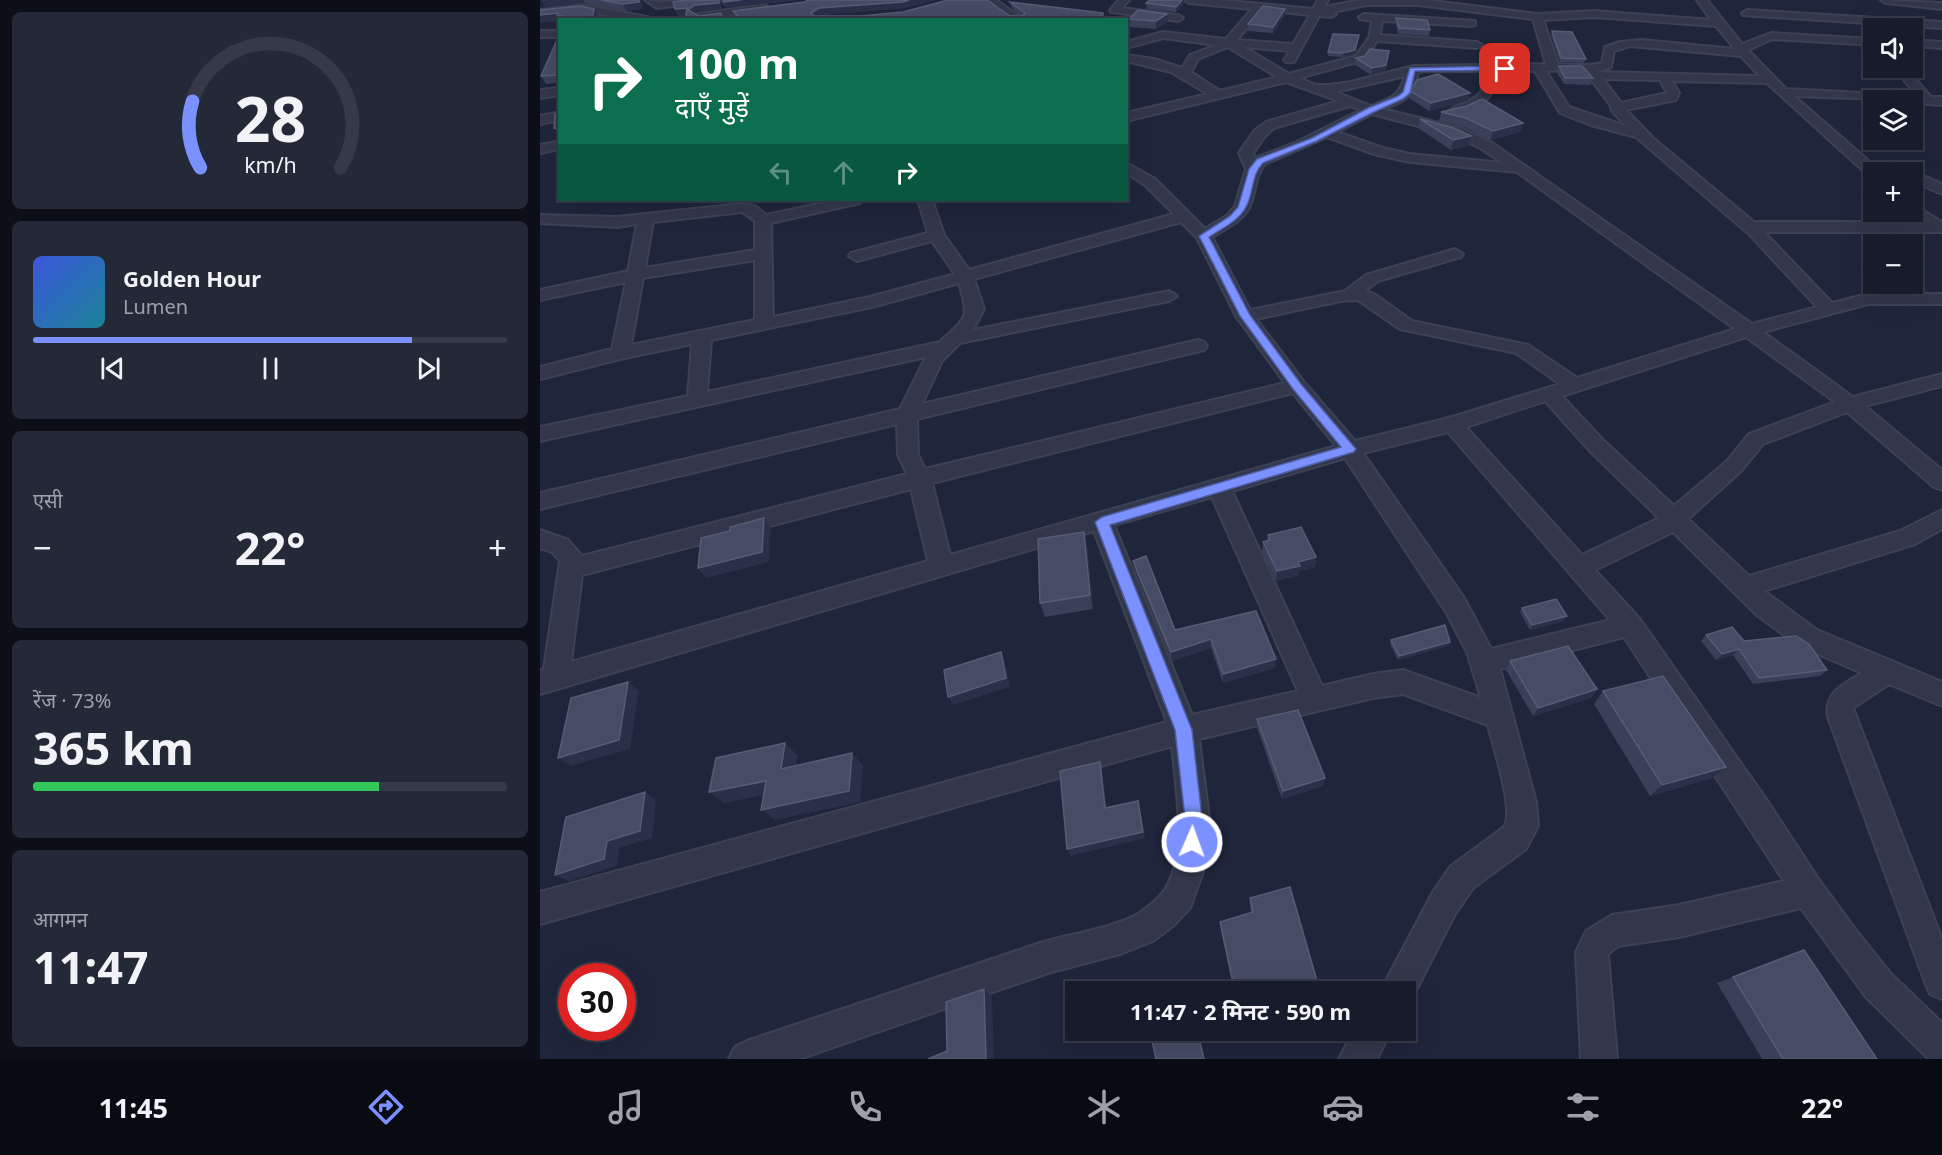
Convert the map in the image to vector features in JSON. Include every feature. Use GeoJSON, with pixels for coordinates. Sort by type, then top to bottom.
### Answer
{"type":"FeatureCollection","features":[{"type":"Feature","properties":{"kind":"street"},"geometry":{"type":"LineString","coordinates":[[650,0],[654,4],[662,4],[699,0]]}},
{"type":"Feature","properties":{"kind":"street"},"geometry":{"type":"LineString","coordinates":[[695,18],[706,10],[704,0]]}},
{"type":"Feature","properties":{"kind":"street"},"geometry":{"type":"LineString","coordinates":[[988,0],[1016,18]]}},
{"type":"Feature","properties":{"kind":"street"},"geometry":{"type":"LineString","coordinates":[[1125,0],[1115,10],[1178,18]]}},
{"type":"Feature","properties":{"kind":"street"},"geometry":{"type":"LineString","coordinates":[[1163,35],[1196,0],[1378,18],[1471,23]]}},
{"type":"Feature","properties":{"kind":"street"},"geometry":{"type":"LineString","coordinates":[[1284,76],[1323,0]]}},
{"type":"Feature","properties":{"kind":"street"},"geometry":{"type":"LineString","coordinates":[[1702,0],[1717,23],[1769,80],[1863,164]]}},
{"type":"Feature","properties":{"kind":"street"},"geometry":{"type":"LineString","coordinates":[[1886,0],[1940,5]]}},
{"type":"Feature","properties":{"kind":"street"},"geometry":{"type":"LineString","coordinates":[[1316,12],[1366,2],[1422,1],[1537,17],[1578,14],[1646,24],[1717,23]]}},
{"type":"Feature","properties":{"kind":"street"},"geometry":{"type":"LineString","coordinates":[[1849,6],[1863,25]]}},
{"type":"Feature","properties":{"kind":"street"},"geometry":{"type":"LineString","coordinates":[[695,18],[779,7]]}},
{"type":"Feature","properties":{"kind":"street"},"geometry":{"type":"LineString","coordinates":[[1185,72],[1194,57],[1229,43],[1259,7]]}},
{"type":"Feature","properties":{"kind":"street"},"geometry":{"type":"LineString","coordinates":[[1412,120],[1475,105],[1491,86],[1471,23],[1471,7]]}},
{"type":"Feature","properties":{"kind":"street"},"geometry":{"type":"LineString","coordinates":[[540,13],[585,8],[637,18]]}},
{"type":"Feature","properties":{"kind":"street"},"geometry":{"type":"LineString","coordinates":[[1747,13],[1942,25]]}},
{"type":"Feature","properties":{"kind":"street"},"geometry":{"type":"LineString","coordinates":[[1537,17],[1553,67]]}},
{"type":"Feature","properties":{"kind":"street"},"geometry":{"type":"LineString","coordinates":[[1128,117],[1284,76],[1354,61],[1363,55],[1374,38],[1378,18]]}},
{"type":"Feature","properties":{"kind":"street"},"geometry":{"type":"LineString","coordinates":[[1646,24],[1696,50],[1743,51],[1771,36],[1863,41]]}},
{"type":"Feature","properties":{"kind":"street"},"geometry":{"type":"LineString","coordinates":[[1593,72],[1609,63],[1608,52],[1614,46],[1646,24]]}},
{"type":"Feature","properties":{"kind":"street"},"geometry":{"type":"LineString","coordinates":[[540,34],[558,34]]}},
{"type":"Feature","properties":{"kind":"street"},"geometry":{"type":"LineString","coordinates":[[1128,44],[1163,35],[1297,48]]}},
{"type":"Feature","properties":{"kind":"street"},"geometry":{"type":"LineString","coordinates":[[1374,38],[1486,69],[1574,66],[1593,72],[1769,80]]}},
{"type":"Feature","properties":{"kind":"street"},"geometry":{"type":"LineString","coordinates":[[1229,43],[1284,76],[1371,110],[1458,132],[1486,146],[1850,404],[1942,482]]}},
{"type":"Feature","properties":{"kind":"street"},"geometry":{"type":"LineString","coordinates":[[1923,44],[1942,45]]}},
{"type":"Feature","properties":{"kind":"street"},"geometry":{"type":"LineString","coordinates":[[1314,88],[1351,86],[1413,69],[1435,55],[1477,45]]}},
{"type":"Feature","properties":{"kind":"street"},"geometry":{"type":"LineString","coordinates":[[1128,58],[1155,62],[1185,72],[1218,95]]}},
{"type":"Feature","properties":{"kind":"street"},"geometry":{"type":"LineString","coordinates":[[1539,68],[1564,110],[1595,122],[1641,135]]}},
{"type":"Feature","properties":{"kind":"street"},"geometry":{"type":"LineString","coordinates":[[1204,236],[1233,218],[1242,207],[1253,169],[1260,161],[1327,134],[1404,95],[1413,69]]}},
{"type":"Feature","properties":{"kind":"street"},"geometry":{"type":"LineString","coordinates":[[1593,72],[1616,108],[1641,135],[1750,227],[1829,309]]}},
{"type":"Feature","properties":{"kind":"street"},"geometry":{"type":"LineString","coordinates":[[1616,108],[1672,97],[1673,93],[1664,77]]}},
{"type":"Feature","properties":{"kind":"street"},"geometry":{"type":"LineString","coordinates":[[1908,78],[1927,100]]}},
{"type":"Feature","properties":{"kind":"street"},"geometry":{"type":"LineString","coordinates":[[540,94],[558,91]]}},
{"type":"Feature","properties":{"kind":"street"},"geometry":{"type":"LineString","coordinates":[[1783,92],[1942,101]]}},
{"type":"Feature","properties":{"kind":"street"},"geometry":{"type":"LineString","coordinates":[[1128,101],[1144,113]]}},
{"type":"Feature","properties":{"kind":"street"},"geometry":{"type":"LineString","coordinates":[[1253,169],[1246,153],[1264,129],[1282,121],[1350,102]]}},
{"type":"Feature","properties":{"kind":"street"},"geometry":{"type":"LineString","coordinates":[[540,120],[558,117]]}},
{"type":"Feature","properties":{"kind":"street"},"geometry":{"type":"LineString","coordinates":[[1327,134],[1379,151],[1410,158],[1521,169]]}},
{"type":"Feature","properties":{"kind":"street"},"geometry":{"type":"LineString","coordinates":[[540,149],[558,145]]}},
{"type":"Feature","properties":{"kind":"street"},"geometry":{"type":"LineString","coordinates":[[1128,168],[1150,182],[1204,236],[1245,316],[1297,386],[1350,449],[1455,605],[1485,662],[1521,802],[1522,826],[1515,838],[1462,877],[1444,903],[1402,981]]}},
{"type":"Feature","properties":{"kind":"street"},"geometry":{"type":"LineString","coordinates":[[1923,180],[1942,190]]}},
{"type":"Feature","properties":{"kind":"street"},"geometry":{"type":"LineString","coordinates":[[763,220],[850,201]]}},
{"type":"Feature","properties":{"kind":"street"},"geometry":{"type":"LineString","coordinates":[[925,201],[936,235],[965,277],[975,309],[974,315],[963,330],[948,343],[929,366],[907,416],[908,455],[920,480],[941,566]]}},
{"type":"Feature","properties":{"kind":"street"},"geometry":{"type":"LineString","coordinates":[[540,219],[617,222],[750,209],[763,220],[764,323]]}},
{"type":"Feature","properties":{"kind":"street"},"geometry":{"type":"LineString","coordinates":[[1923,215],[1938,227]]}},
{"type":"Feature","properties":{"kind":"street"},"geometry":{"type":"LineString","coordinates":[[540,373],[620,353],[872,302],[1185,216]]}},
{"type":"Feature","properties":{"kind":"street"},"geometry":{"type":"LineString","coordinates":[[620,353],[646,219]]}},
{"type":"Feature","properties":{"kind":"street"},"geometry":{"type":"LineString","coordinates":[[1750,227],[1938,227]]}},
{"type":"Feature","properties":{"kind":"street"},"geometry":{"type":"LineString","coordinates":[[1908,234],[1912,227]]}},
{"type":"Feature","properties":{"kind":"street"},"geometry":{"type":"LineString","coordinates":[[856,256],[936,235]]}},
{"type":"Feature","properties":{"kind":"street"},"geometry":{"type":"LineString","coordinates":[[540,295],[634,275],[763,254]]}},
{"type":"Feature","properties":{"kind":"street"},"geometry":{"type":"LineString","coordinates":[[1350,295],[1372,278],[1455,254]]}},
{"type":"Feature","properties":{"kind":"street"},"geometry":{"type":"LineString","coordinates":[[1868,299],[1871,294]]}},
{"type":"Feature","properties":{"kind":"street"},"geometry":{"type":"LineString","coordinates":[[1245,316],[1350,295],[1368,298],[1406,325],[1522,349],[1576,386]]}},
{"type":"Feature","properties":{"kind":"street"},"geometry":{"type":"LineString","coordinates":[[540,434],[1169,296]]}},
{"type":"Feature","properties":{"kind":"street"},"geometry":{"type":"LineString","coordinates":[[540,539],[560,546],[572,560],[548,680],[1350,449],[1452,424],[1747,331],[1868,299],[1942,299]]}},
{"type":"Feature","properties":{"kind":"street"},"geometry":{"type":"LineString","coordinates":[[698,401],[702,336]]}},
{"type":"Feature","properties":{"kind":"street"},"geometry":{"type":"LineString","coordinates":[[540,501],[1198,346]]}},
{"type":"Feature","properties":{"kind":"street"},"geometry":{"type":"LineString","coordinates":[[1580,567],[1670,521],[1734,466],[1756,439],[1850,404],[1942,380]]}},
{"type":"Feature","properties":{"kind":"street"},"geometry":{"type":"LineString","coordinates":[[572,568],[1078,438],[1297,386]]}},
{"type":"Feature","properties":{"kind":"street"},"geometry":{"type":"LineString","coordinates":[[1548,394],[1670,521],[1767,609],[1808,639],[1942,694]]}},
{"type":"Feature","properties":{"kind":"street"},"geometry":{"type":"LineString","coordinates":[[1452,424],[1630,625],[1758,812],[1808,891],[1878,985],[1942,1047]]}},
{"type":"Feature","properties":{"kind":"street"},"geometry":{"type":"LineString","coordinates":[[1219,487],[1315,699]]}},
{"type":"Feature","properties":{"kind":"street"},"geometry":{"type":"LineString","coordinates":[[1745,587],[1906,538],[1942,518]]}},
{"type":"Feature","properties":{"kind":"street"},"geometry":{"type":"LineString","coordinates":[[747,1059],[1048,957],[1142,930],[1162,915],[1179,897],[1190,866],[1194,818],[1184,730],[1102,522]]}},
{"type":"Feature","properties":{"kind":"street"},"geometry":{"type":"LineString","coordinates":[[1485,662],[1630,625]]}},
{"type":"Feature","properties":{"kind":"street"},"geometry":{"type":"LineString","coordinates":[[1886,672],[1844,698],[1840,708],[1942,982]]}},
{"type":"Feature","properties":{"kind":"street"},"geometry":{"type":"LineString","coordinates":[[540,908],[1184,730],[1373,686],[1403,682],[1499,717]]}},
{"type":"Feature","properties":{"kind":"street"},"geometry":{"type":"LineString","coordinates":[[1599,1059],[1592,977],[1592,952],[1597,942],[1612,932],[1718,912],[1808,891]]}},
{"type":"Feature","properties":{"kind":"street"},"geometry":{"type":"LineString","coordinates":[[1357,1059],[1368,1041]]}},
{"type":"Feature","properties":{"kind":"building"},"geometry":{"type":"Polygon","coordinates":[[[601,0],[639,0],[639,2],[623,4],[601,0]]]}},
{"type":"Feature","properties":{"kind":"building"},"geometry":{"type":"Polygon","coordinates":[[[719,0],[719,3],[695,5],[688,10],[699,16],[721,13],[722,18],[685,18],[687,8],[675,9],[673,2],[719,0]]]}},
{"type":"Feature","properties":{"kind":"building"},"geometry":{"type":"Polygon","coordinates":[[[807,0],[909,0],[819,8],[811,13],[814,16],[861,16],[903,12],[948,0],[987,0],[1010,16],[1023,16],[1025,13],[1010,2],[1103,13],[1103,15],[1092,18],[739,18],[733,11],[807,0]]]}},
{"type":"Feature","properties":{"kind":"building"},"geometry":{"type":"Polygon","coordinates":[[[1150,0],[1182,0],[1176,7],[1146,3],[1150,0]]]}},
{"type":"Feature","properties":{"kind":"building"},"geometry":{"type":"Polygon","coordinates":[[[581,6],[594,9],[592,18],[560,18],[561,16],[557,16],[558,13],[540,15],[540,10],[581,6]]]}},
{"type":"Feature","properties":{"kind":"building"},"geometry":{"type":"Polygon","coordinates":[[[1263,6],[1285,9],[1273,27],[1248,24],[1263,6]]]}},
{"type":"Feature","properties":{"kind":"building"},"geometry":{"type":"Polygon","coordinates":[[[1138,10],[1167,14],[1156,21],[1129,19],[1138,10]]]}},
{"type":"Feature","properties":{"kind":"building"},"geometry":{"type":"Polygon","coordinates":[[[1396,18],[1427,20],[1430,30],[1399,28],[1396,18]]]}},
{"type":"Feature","properties":{"kind":"building"},"geometry":{"type":"Polygon","coordinates":[[[1552,31],[1572,32],[1586,59],[1561,58],[1552,31]]]}},
{"type":"Feature","properties":{"kind":"building"},"geometry":{"type":"Polygon","coordinates":[[[1333,34],[1359,35],[1355,50],[1343,53],[1328,52],[1333,34]]]}},
{"type":"Feature","properties":{"kind":"building"},"geometry":{"type":"Polygon","coordinates":[[[558,38],[558,75],[541,76],[558,38]]]}},
{"type":"Feature","properties":{"kind":"building"},"geometry":{"type":"Polygon","coordinates":[[[1370,49],[1389,51],[1386,65],[1372,68],[1356,58],[1365,56],[1370,49]]]}},
{"type":"Feature","properties":{"kind":"building"},"geometry":{"type":"Polygon","coordinates":[[[1559,66],[1582,66],[1593,78],[1565,78],[1559,66]]]}},
{"type":"Feature","properties":{"kind":"building"},"geometry":{"type":"Polygon","coordinates":[[[1438,74],[1470,93],[1431,103],[1410,91],[1417,80],[1438,74]]]}},
{"type":"Feature","properties":{"kind":"building"},"geometry":{"type":"Polygon","coordinates":[[[558,75],[558,129],[554,128],[558,75]]]}},
{"type":"Feature","properties":{"kind":"building"},"geometry":{"type":"Polygon","coordinates":[[[1482,99],[1523,123],[1493,131],[1466,118],[1441,112],[1467,106],[1482,99]]]}},
{"type":"Feature","properties":{"kind":"building"},"geometry":{"type":"Polygon","coordinates":[[[1420,119],[1454,128],[1471,136],[1453,140],[1420,119]]]}},
{"type":"Feature","properties":{"kind":"building"},"geometry":{"type":"Polygon","coordinates":[[[764,518],[762,552],[698,568],[701,538],[730,531],[730,527],[764,518]]]}},
{"type":"Feature","properties":{"kind":"building"},"geometry":{"type":"Polygon","coordinates":[[[1301,527],[1316,557],[1298,562],[1300,566],[1277,571],[1263,542],[1270,540],[1268,535],[1301,527]]]}},
{"type":"Feature","properties":{"kind":"building"},"geometry":{"type":"Polygon","coordinates":[[[1084,532],[1090,595],[1040,603],[1038,539],[1084,532]]]}},
{"type":"Feature","properties":{"kind":"building"},"geometry":{"type":"Polygon","coordinates":[[[1146,556],[1175,630],[1256,611],[1276,659],[1223,674],[1211,639],[1171,652],[1133,561],[1146,556]]]}},
{"type":"Feature","properties":{"kind":"building"},"geometry":{"type":"Polygon","coordinates":[[[1556,599],[1567,616],[1532,625],[1522,608],[1556,599]]]}},
{"type":"Feature","properties":{"kind":"building"},"geometry":{"type":"Polygon","coordinates":[[[1445,625],[1450,642],[1399,656],[1391,640],[1445,625]]]}},
{"type":"Feature","properties":{"kind":"building"},"geometry":{"type":"Polygon","coordinates":[[[1732,627],[1744,641],[1796,636],[1809,644],[1827,670],[1759,678],[1739,649],[1722,654],[1706,635],[1732,627]]]}},
{"type":"Feature","properties":{"kind":"building"},"geometry":{"type":"Polygon","coordinates":[[[1568,646],[1597,689],[1538,708],[1510,661],[1568,646]]]}},
{"type":"Feature","properties":{"kind":"building"},"geometry":{"type":"Polygon","coordinates":[[[1001,652],[1006,678],[948,697],[944,670],[1001,652]]]}},
{"type":"Feature","properties":{"kind":"building"},"geometry":{"type":"Polygon","coordinates":[[[1663,676],[1726,767],[1662,785],[1603,691],[1663,676]]]}},
{"type":"Feature","properties":{"kind":"building"},"geometry":{"type":"Polygon","coordinates":[[[628,682],[619,740],[558,758],[571,698],[628,682]]]}},
{"type":"Feature","properties":{"kind":"building"},"geometry":{"type":"Polygon","coordinates":[[[1298,710],[1325,778],[1283,791],[1257,719],[1298,710]]]}},
{"type":"Feature","properties":{"kind":"building"},"geometry":{"type":"Polygon","coordinates":[[[785,743],[781,769],[852,753],[849,791],[761,810],[766,781],[709,792],[716,758],[785,743]]]}},
{"type":"Feature","properties":{"kind":"building"},"geometry":{"type":"Polygon","coordinates":[[[1100,762],[1105,808],[1138,801],[1143,832],[1067,849],[1060,771],[1100,762]]]}},
{"type":"Feature","properties":{"kind":"building"},"geometry":{"type":"Polygon","coordinates":[[[645,792],[640,831],[607,841],[604,859],[555,875],[566,817],[645,792]]]}},
{"type":"Feature","properties":{"kind":"building"},"geometry":{"type":"Polygon","coordinates":[[[1290,887],[1317,981],[1233,981],[1220,922],[1253,912],[1250,898],[1290,887]]]}},
{"type":"Feature","properties":{"kind":"building"},"geometry":{"type":"Polygon","coordinates":[[[1804,950],[1877,1059],[1783,1059],[1733,977],[1804,950]]]}},
{"type":"Feature","properties":{"kind":"building"},"geometry":{"type":"Polygon","coordinates":[[[984,989],[986,1059],[928,1059],[947,1051],[946,1002],[984,989]]]}},
{"type":"Feature","properties":{"kind":"building"},"geometry":{"type":"Polygon","coordinates":[[[1152,1041],[1200,1041],[1204,1059],[1156,1059],[1152,1041]]]}},
{"type":"Feature","properties":{"kind":"route"},"geometry":{"type":"LineString","coordinates":[[1192,842],[1194,818],[1184,730],[1102,522],[1350,449],[1297,386],[1245,316],[1204,236],[1233,218],[1242,207],[1253,169],[1260,161],[1327,134],[1371,110],[1401,98],[1406,93],[1413,69],[1505,69]]}}]}
